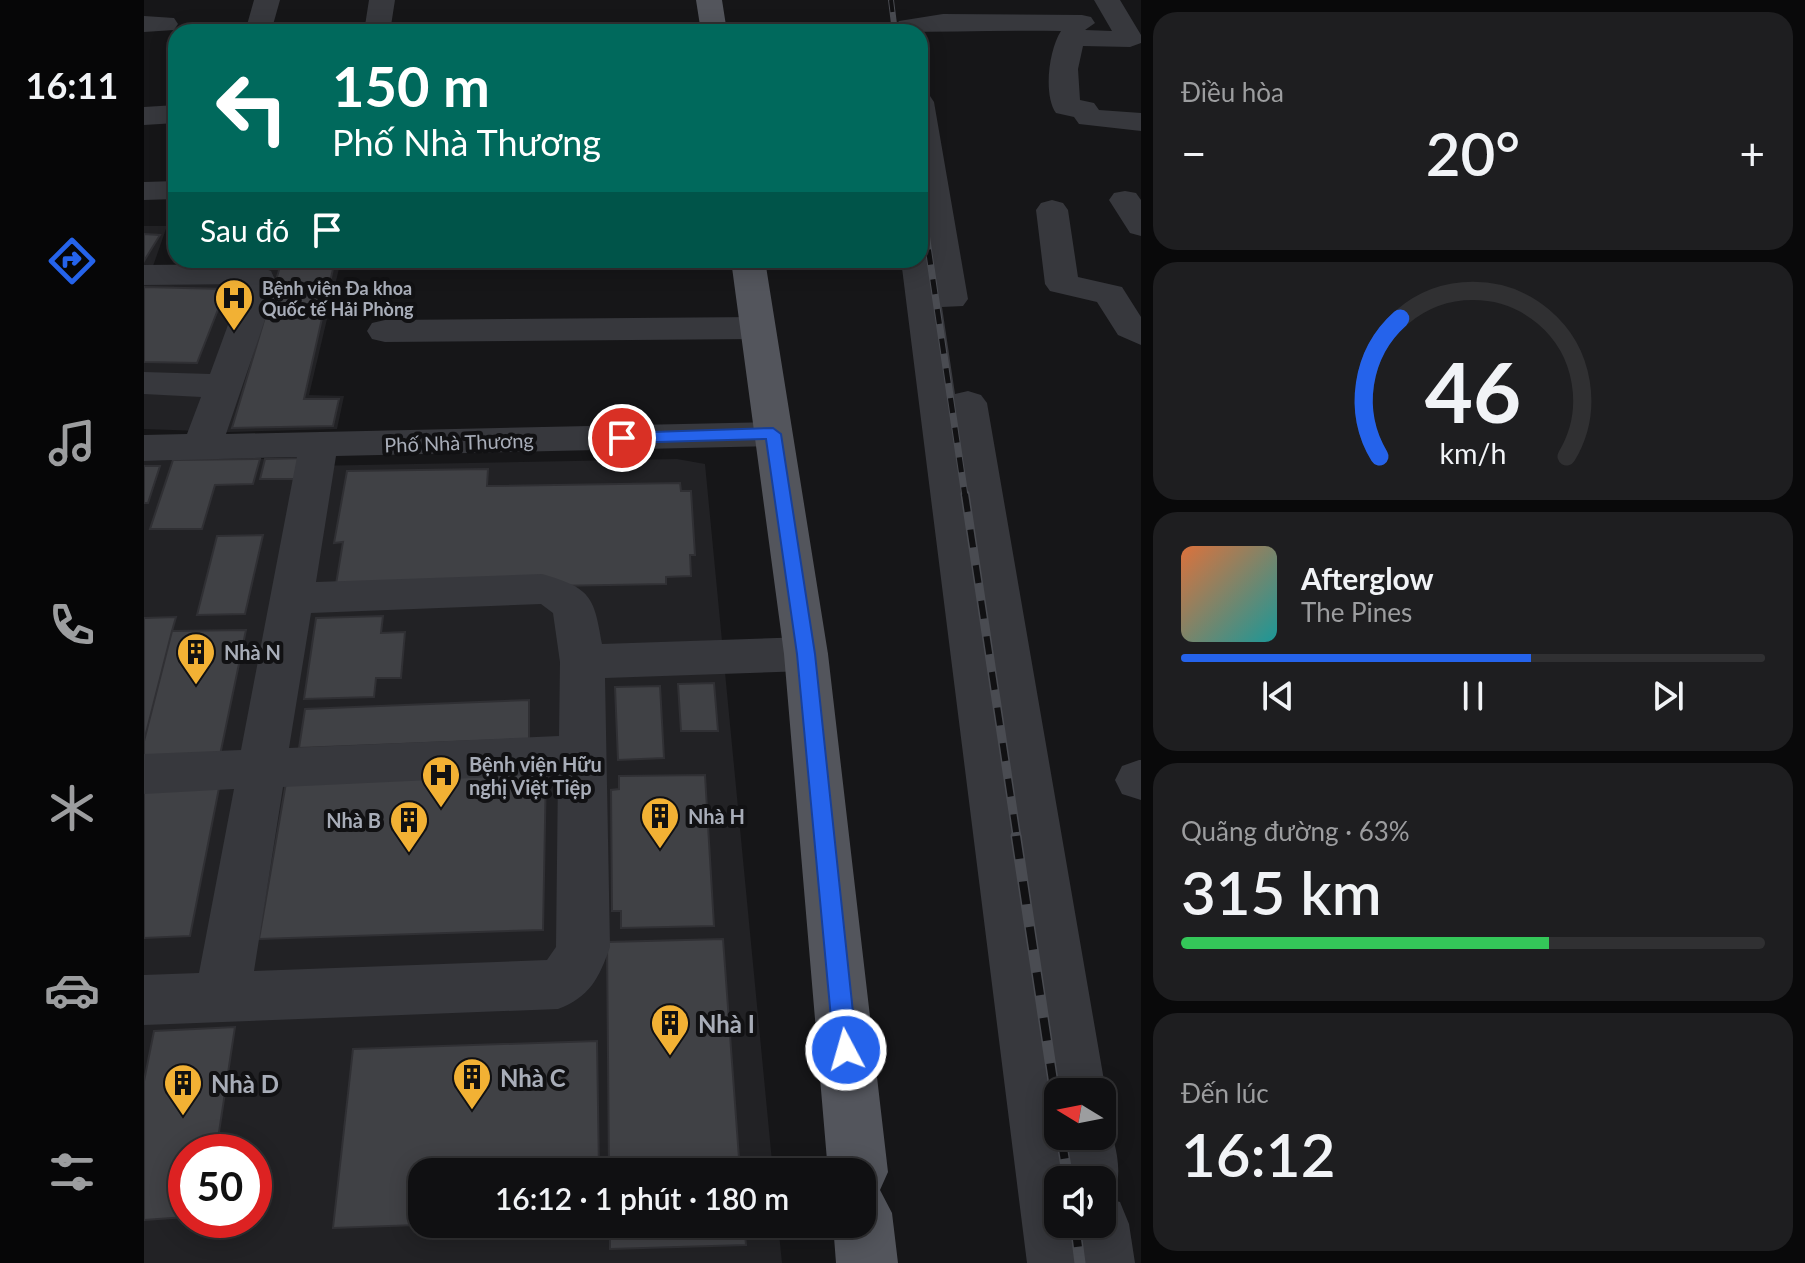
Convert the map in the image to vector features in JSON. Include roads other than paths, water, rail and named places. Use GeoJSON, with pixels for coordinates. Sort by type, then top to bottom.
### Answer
{"type":"FeatureCollection","features":[{"type":"Feature","properties":{"kind":"main road"},"geometry":{"type":"LineString","coordinates":[[709,0],[713,24]]}},
{"type":"Feature","properties":{"kind":"main road"},"geometry":{"type":"LineString","coordinates":[[749,268],[806,654],[857,1158]]}},
{"type":"Feature","properties":{"kind":"main road"},"geometry":{"type":"LineString","coordinates":[[864,1238],[867,1263]]}},
{"type":"Feature","properties":{"kind":"street"},"geometry":{"type":"LineString","coordinates":[[260,24],[267,0]]}},
{"type":"Feature","properties":{"kind":"street"},"geometry":{"type":"LineString","coordinates":[[378,24],[382,0]]}},
{"type":"Feature","properties":{"kind":"street"},"geometry":{"type":"LineString","coordinates":[[1067,0],[1077,29],[1064,69],[1066,107],[1084,109],[1089,118],[1141,122]]}},
{"type":"Feature","properties":{"kind":"street"},"geometry":{"type":"LineString","coordinates":[[899,20],[1077,29],[1097,40],[1130,39],[1107,0]]}},
{"type":"Feature","properties":{"kind":"street"},"geometry":{"type":"LineString","coordinates":[[144,116],[168,114]]}},
{"type":"Feature","properties":{"kind":"street"},"geometry":{"type":"LineString","coordinates":[[928,152],[1075,1078]]}},
{"type":"Feature","properties":{"kind":"street"},"geometry":{"type":"LineString","coordinates":[[144,191],[168,190]]}},
{"type":"Feature","properties":{"kind":"street"},"geometry":{"type":"LineString","coordinates":[[1052,210],[1062,284],[1126,296],[1130,328],[1141,334]]}},
{"type":"Feature","properties":{"kind":"street"},"geometry":{"type":"LineString","coordinates":[[919,268],[1058,1263]]}},
{"type":"Feature","properties":{"kind":"street"},"geometry":{"type":"LineString","coordinates":[[144,275],[251,274],[259,278],[260,284],[202,447]]}},
{"type":"Feature","properties":{"kind":"street"},"geometry":{"type":"LineString","coordinates":[[385,331],[757,328]]}},
{"type":"Feature","properties":{"kind":"street"},"geometry":{"type":"LineString","coordinates":[[144,383],[222,386]]}},
{"type":"Feature","properties":{"kind":"street","name":"Phố Nhà Thương"},"geometry":{"type":"LineString","coordinates":[[144,448],[773,434]]}},
{"type":"Feature","properties":{"kind":"street"},"geometry":{"type":"LineString","coordinates":[[222,998],[318,446]]}},
{"type":"Feature","properties":{"kind":"street"},"geometry":{"type":"LineString","coordinates":[[144,1000],[558,984],[575,969],[583,947],[582,662],[574,607],[561,595],[542,589],[292,598]]}},
{"type":"Feature","properties":{"kind":"street"},"geometry":{"type":"LineString","coordinates":[[582,662],[806,654]]}},
{"type":"Feature","properties":{"kind":"street"},"geometry":{"type":"LineString","coordinates":[[144,774],[582,754]]}},
{"type":"Feature","properties":{"kind":"street"},"geometry":{"type":"LineString","coordinates":[[1100,1238],[1104,1263]]}},
{"type":"Feature","properties":{"kind":"railway"},"geometry":{"type":"LineString","coordinates":[[891,0],[894,24]]}},
{"type":"Feature","properties":{"kind":"railway"},"geometry":{"type":"LineString","coordinates":[[928,247],[965,496]]}},
{"type":"Feature","properties":{"kind":"railway"},"geometry":{"type":"LineString","coordinates":[[965,494],[1017,838]]}},
{"type":"Feature","properties":{"kind":"railway"},"geometry":{"type":"LineString","coordinates":[[1016,836],[1053,1078]]}},
{"type":"Feature","properties":{"kind":"railway"},"geometry":{"type":"LineString","coordinates":[[1063,1150],[1066,1166]]}},
{"type":"Feature","properties":{"kind":"railway"},"geometry":{"type":"LineString","coordinates":[[1077,1238],[1080,1263]]}},
{"type":"Feature","properties":{"kind":"place","name":"Bệnh viện Đa khoa Quốc tế Hải Phòng"},"geometry":{"type":"Point","coordinates":[234,332]}},
{"type":"Feature","properties":{"kind":"place","name":"Nhà N"},"geometry":{"type":"Point","coordinates":[196,686]}},
{"type":"Feature","properties":{"kind":"place","name":"Bệnh viện Hữu nghị Việt Tiệp"},"geometry":{"type":"Point","coordinates":[441,809]}},
{"type":"Feature","properties":{"kind":"place","name":"Nhà H"},"geometry":{"type":"Point","coordinates":[660,850]}},
{"type":"Feature","properties":{"kind":"place","name":"Nhà B"},"geometry":{"type":"Point","coordinates":[409,854]}},
{"type":"Feature","properties":{"kind":"place","name":"Nhà I"},"geometry":{"type":"Point","coordinates":[670,1057]}},
{"type":"Feature","properties":{"kind":"place","name":"Nhà C"},"geometry":{"type":"Point","coordinates":[472,1111]}},
{"type":"Feature","properties":{"kind":"place","name":"Nhà D"},"geometry":{"type":"Point","coordinates":[183,1117]}}]}
